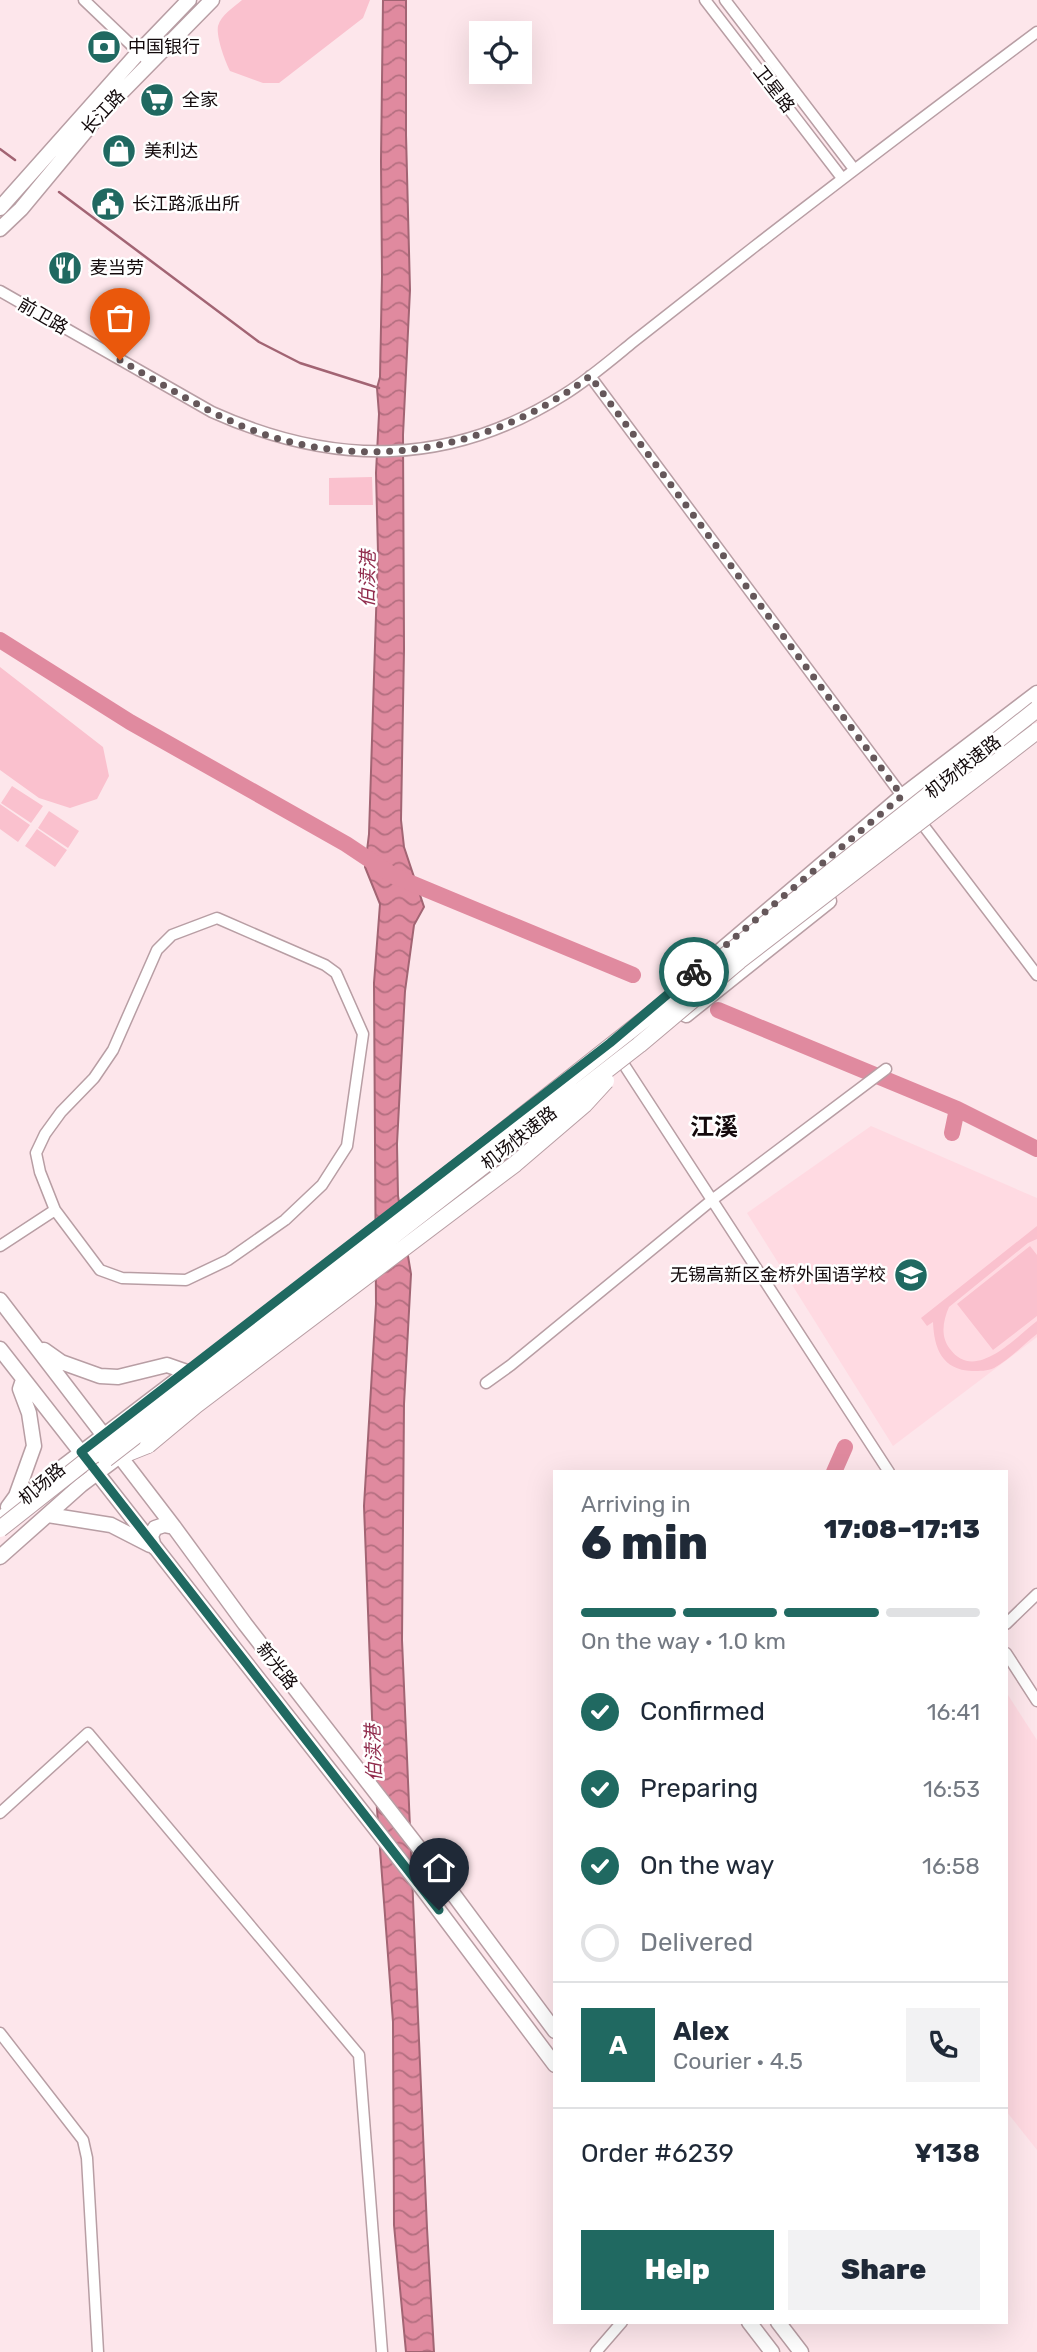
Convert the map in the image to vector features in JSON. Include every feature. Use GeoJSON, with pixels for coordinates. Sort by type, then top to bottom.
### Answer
{"type":"FeatureCollection","features":[{"type":"Feature","properties":{"kind":"highway","name":"机场快速路"},"geometry":{"type":"LineString","coordinates":[[0,1529],[1037,709]]}},
{"type":"Feature","properties":{"kind":"highway","name":"机场快速路"},"geometry":{"type":"LineString","coordinates":[[0,1542],[639,1045],[739,961],[1037,731]]}},
{"type":"Feature","properties":{"kind":"highway"},"geometry":{"type":"LineString","coordinates":[[118,1457],[148,1445],[196,1405],[515,1164],[583,1105],[639,1045]]}},
{"type":"Feature","properties":{"kind":"main road","name":"长江路"},"geometry":{"type":"LineString","coordinates":[[0,208],[189,0]]}},
{"type":"Feature","properties":{"kind":"main road","name":"长江路"},"geometry":{"type":"LineString","coordinates":[[0,229],[21,209],[99,115],[212,0]]}},
{"type":"Feature","properties":{"kind":"main road","name":"机场路"},"geometry":{"type":"LineString","coordinates":[[0,1519],[81,1452],[610,1043],[902,796],[1037,693]]}},
{"type":"Feature","properties":{"kind":"main road","name":"机场路"},"geometry":{"type":"LineString","coordinates":[[0,1557],[97,1473],[575,1109],[624,1065],[1037,738]]}},
{"type":"Feature","properties":{"kind":"main road","name":"新光路"},"geometry":{"type":"LineString","coordinates":[[0,1300],[245,1624],[422,1852],[553,2028]]}},
{"type":"Feature","properties":{"kind":"main road"},"geometry":{"type":"LineString","coordinates":[[35,1345],[61,1362],[100,1376],[118,1377],[167,1365],[187,1372]]}},
{"type":"Feature","properties":{"kind":"main road","name":"新光路"},"geometry":{"type":"LineString","coordinates":[[0,1349],[422,1888],[553,2062]]}},
{"type":"Feature","properties":{"kind":"main road"},"geometry":{"type":"LineString","coordinates":[[0,1519],[16,1496],[34,1446],[29,1413],[20,1389],[23,1380]]}},
{"type":"Feature","properties":{"kind":"main road"},"geometry":{"type":"LineString","coordinates":[[48,1515],[111,1525],[154,1547]]}},
{"type":"Feature","properties":{"kind":"main road"},"geometry":{"type":"LineString","coordinates":[[154,1547],[151,1536],[155,1528],[164,1525],[174,1527]]}},
{"type":"Feature","properties":{"kind":"main road"},"geometry":{"type":"LineString","coordinates":[[751,2324],[772,2352]]}},
{"type":"Feature","properties":{"kind":"main road"},"geometry":{"type":"LineString","coordinates":[[780,2324],[801,2352]]}},
{"type":"Feature","properties":{"kind":"street"},"geometry":{"type":"LineString","coordinates":[[84,0],[150,63]]}},
{"type":"Feature","properties":{"kind":"street","name":"卫星路"},"geometry":{"type":"LineString","coordinates":[[705,0],[842,178]]}},
{"type":"Feature","properties":{"kind":"street","name":"卫星路"},"geometry":{"type":"LineString","coordinates":[[725,0],[854,169]]}},
{"type":"Feature","properties":{"kind":"street","name":"前卫路"},"geometry":{"type":"LineString","coordinates":[[0,291],[222,417],[281,439],[316,447],[355,451],[390,452],[451,444],[500,428],[544,407],[590,376],[842,178],[1037,32]]}},
{"type":"Feature","properties":{"kind":"street"},"geometry":{"type":"LineString","coordinates":[[590,376],[1037,975]]}},
{"type":"Feature","properties":{"kind":"street"},"geometry":{"type":"LineString","coordinates":[[217,918],[325,965],[336,973],[363,1034],[347,1146],[322,1185],[285,1220],[228,1260],[186,1280],[122,1278],[100,1270],[55,1210],[40,1172],[36,1153],[45,1134],[61,1112],[94,1078],[113,1050],[158,950],[172,936],[217,918]]}},
{"type":"Feature","properties":{"kind":"street"},"geometry":{"type":"LineString","coordinates":[[610,1043],[888,1470]]}},
{"type":"Feature","properties":{"kind":"street"},"geometry":{"type":"LineString","coordinates":[[486,1383],[512,1365],[712,1200],[886,1069]]}},
{"type":"Feature","properties":{"kind":"street"},"geometry":{"type":"LineString","coordinates":[[0,1246],[55,1210]]}},
{"type":"Feature","properties":{"kind":"street"},"geometry":{"type":"LineString","coordinates":[[1008,1621],[1037,1594]]}},
{"type":"Feature","properties":{"kind":"street"},"geometry":{"type":"LineString","coordinates":[[1008,1656],[1037,1701]]}},
{"type":"Feature","properties":{"kind":"street"},"geometry":{"type":"LineString","coordinates":[[0,1813],[88,1733],[359,2055],[382,2352]]}},
{"type":"Feature","properties":{"kind":"street"},"geometry":{"type":"LineString","coordinates":[[0,2033],[83,2140],[87,2158],[98,2352]]}},
{"type":"Feature","properties":{"kind":"street"},"geometry":{"type":"LineString","coordinates":[[596,2352],[620,2324]]}},
{"type":"Feature","properties":{"kind":"shaded area"},"geometry":{"type":"Polygon","coordinates":[[[242,0],[370,0],[363,18],[279,83],[263,83],[230,71],[223,55],[218,26],[222,18],[242,0]]]}},
{"type":"Feature","properties":{"kind":"shaded area"},"geometry":{"type":"Polygon","coordinates":[[[372,477],[373,505],[329,505],[329,478],[372,477]]]}},
{"type":"Feature","properties":{"kind":"shaded area"},"geometry":{"type":"Polygon","coordinates":[[[0,667],[103,747],[109,776],[97,799],[70,808],[39,798],[0,770],[0,667]]]}},
{"type":"Feature","properties":{"kind":"shaded area"},"geometry":{"type":"Polygon","coordinates":[[[12,786],[43,806],[31,823],[1,803],[12,786]]]}},
{"type":"Feature","properties":{"kind":"shaded area"},"geometry":{"type":"Polygon","coordinates":[[[0,804],[30,825],[18,842],[0,829],[0,804]]]}},
{"type":"Feature","properties":{"kind":"shaded area"},"geometry":{"type":"Polygon","coordinates":[[[49,811],[79,831],[68,848],[38,828],[49,811]]]}},
{"type":"Feature","properties":{"kind":"shaded area"},"geometry":{"type":"Polygon","coordinates":[[[37,829],[67,850],[55,867],[25,846],[37,829]]]}},
{"type":"Feature","properties":{"kind":"shaded area","name":"无锡高新区金桥外国语学校"},"geometry":{"type":"Polygon","coordinates":[[[871,1126],[1037,1198],[1037,1337],[893,1446],[747,1213],[871,1126]]]}},
{"type":"Feature","properties":{"kind":"shaded area"},"geometry":{"type":"Polygon","coordinates":[[[1037,1226],[1037,1239],[1028,1243],[949,1307],[944,1328],[950,1349],[960,1358],[971,1361],[983,1360],[995,1354],[1037,1321],[1037,1334],[992,1369],[972,1371],[953,1367],[938,1349],[933,1322],[927,1326],[921,1318],[1037,1226]]]}},
{"type":"Feature","properties":{"kind":"shaded area"},"geometry":{"type":"Polygon","coordinates":[[[1030,1246],[1037,1255],[1037,1316],[993,1350],[957,1304],[1030,1246]]]}},
{"type":"Feature","properties":{"kind":"shaded area"},"geometry":{"type":"Polygon","coordinates":[[[1008,1695],[1037,1740],[1037,2150],[1008,2114],[1008,1695]]]}},
{"type":"Feature","properties":{"kind":"water"},"geometry":{"type":"Polygon","coordinates":[[[383,0],[406,0],[410,290],[403,435],[404,649],[401,820],[404,847],[424,907],[414,925],[405,991],[397,1144],[398,1196],[411,1274],[404,1404],[402,1640],[434,2352],[406,2352],[394,2225],[393,2022],[374,1769],[364,1506],[376,1304],[374,983],[380,904],[365,867],[369,834],[378,552],[376,473],[382,276],[383,0]]]}},
{"type":"Feature","properties":{"kind":"waterway"},"geometry":{"type":"LineString","coordinates":[[0,149],[15,160]]}},
{"type":"Feature","properties":{"kind":"waterway"},"geometry":{"type":"LineString","coordinates":[[59,192],[259,342],[300,363],[379,388]]}},
{"type":"Feature","properties":{"kind":"waterway"},"geometry":{"type":"LineString","coordinates":[[0,640],[130,722],[346,844],[394,876],[633,975]]}},
{"type":"Feature","properties":{"kind":"waterway"},"geometry":{"type":"LineString","coordinates":[[718,1010],[957,1109],[1037,1149]]}},
{"type":"Feature","properties":{"kind":"waterway"},"geometry":{"type":"LineString","coordinates":[[952,1133],[957,1109]]}},
{"type":"Feature","properties":{"kind":"waterway"},"geometry":{"type":"LineString","coordinates":[[835,1470],[845,1447]]}},
{"type":"Feature","properties":{"kind":"way so far"},"geometry":{"type":"LineString","coordinates":[[120,360],[244,427],[316,447],[355,451],[390,452],[429,448],[478,436],[544,407],[590,376],[902,796],[694,972]]}},
{"type":"Feature","properties":{"kind":"place","name":"中国银行"},"geometry":{"type":"Point","coordinates":[104,47]}},
{"type":"Feature","properties":{"kind":"place","name":"全家"},"geometry":{"type":"Point","coordinates":[157,100]}},
{"type":"Feature","properties":{"kind":"place","name":"美利达"},"geometry":{"type":"Point","coordinates":[119,151]}},
{"type":"Feature","properties":{"kind":"place","name":"长江路派出所"},"geometry":{"type":"Point","coordinates":[108,204]}},
{"type":"Feature","properties":{"kind":"place","name":"麦当劳"},"geometry":{"type":"Point","coordinates":[65,268]}},
{"type":"Feature","properties":{"kind":"place","name":"无锡高新区金桥外国语学校"},"geometry":{"type":"Point","coordinates":[911,1275]}},
{"type":"Feature","properties":{"kind":"district","name":"江溪"},"geometry":{"type":"Point","coordinates":[714,1127]}},
{"type":"Feature","properties":{"kind":"route"},"geometry":{"type":"LineString","coordinates":[[439,1910],[81,1452],[610,1043],[694,972]]}},
{"type":"Feature","properties":{"kind":"water label","name":"伯渎港"},"geometry":{"type":"Point","coordinates":[367,579]}},
{"type":"Feature","properties":{"kind":"water label","name":"伯渎港"},"geometry":{"type":"Point","coordinates":[373,1753]}}]}
